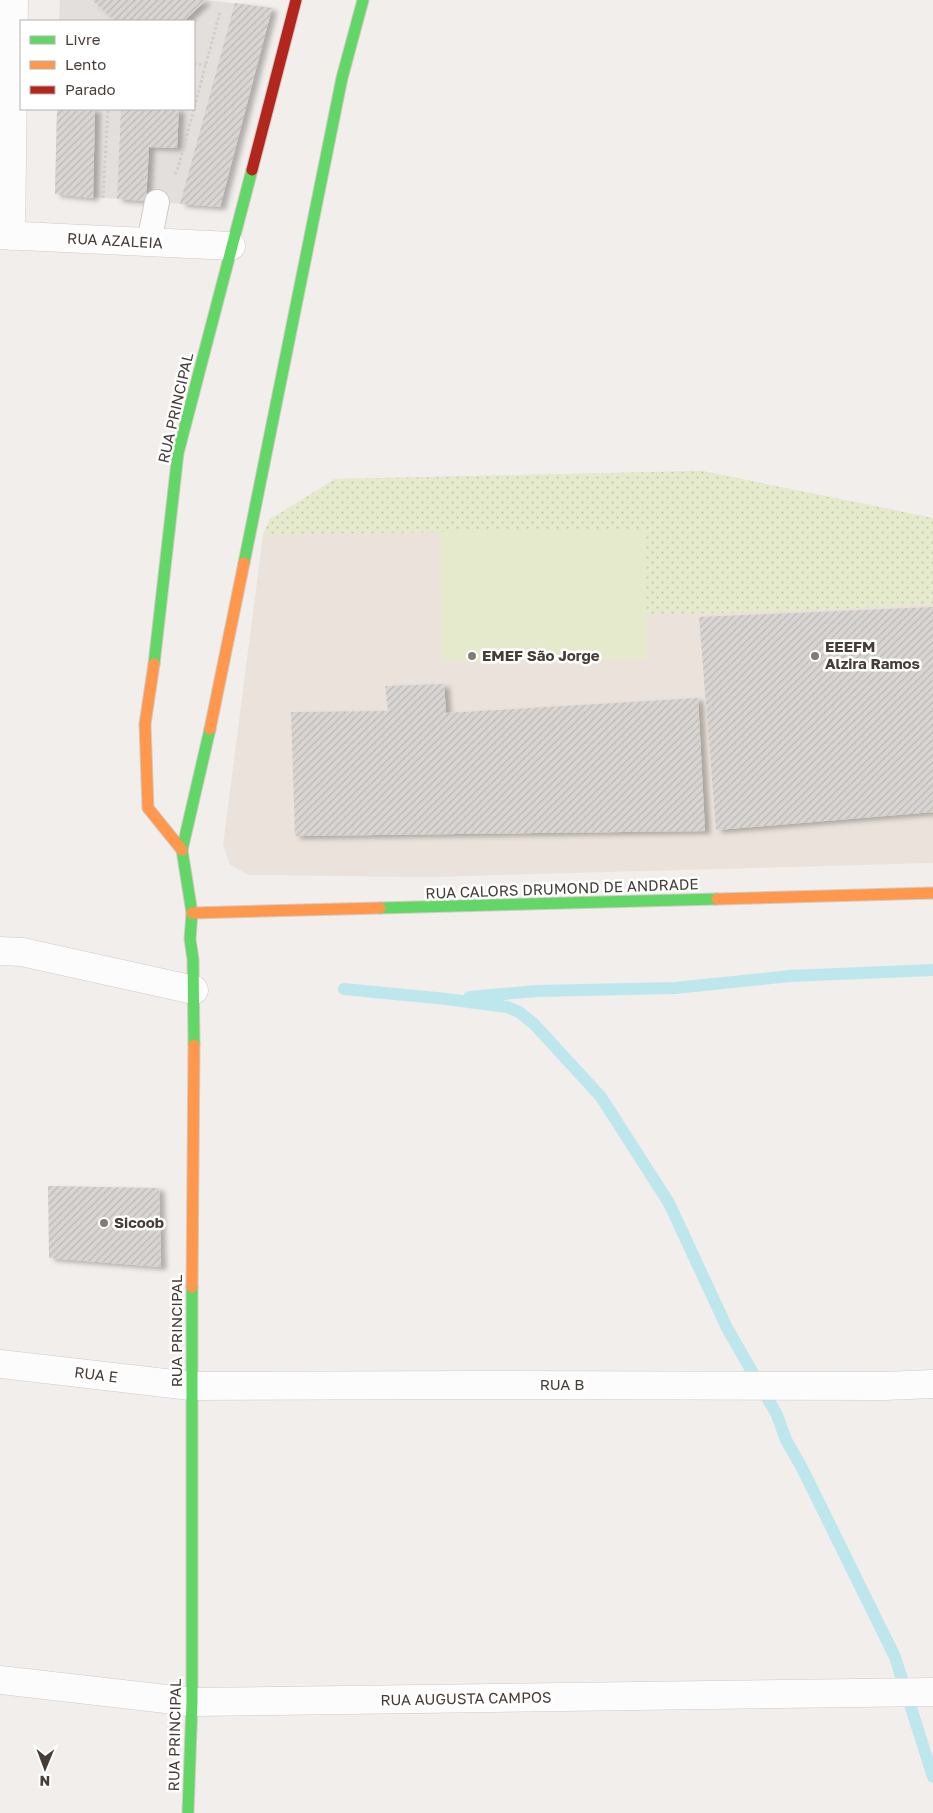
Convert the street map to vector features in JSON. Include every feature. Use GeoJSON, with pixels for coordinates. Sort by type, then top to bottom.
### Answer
{"type":"FeatureCollection","features":[{"type":"Feature","properties":{"kind":"main road","name":"RUA PRINCIPAL"},"geometry":{"type":"LineString","coordinates":[[182,850],[148,808],[145,724],[156,651],[178,453],[296,0]]}},
{"type":"Feature","properties":{"kind":"main road","name":"RUA PRINCIPAL"},"geometry":{"type":"LineString","coordinates":[[188,1813],[192,1702],[191,1386],[194,990],[190,939],[192,914],[182,850],[208,740],[342,78],[363,0]]}},
{"type":"Feature","properties":{"kind":"main road","name":"RUA CALORS DRUMOND DE ANDRADE"},"geometry":{"type":"LineString","coordinates":[[192,914],[933,893]]}},
{"type":"Feature","properties":{"kind":"street"},"geometry":{"type":"LineString","coordinates":[[5,235],[14,0]]}},
{"type":"Feature","properties":{"kind":"street","name":"RUA AZALEIA"},"geometry":{"type":"LineString","coordinates":[[5,235],[231,246]]}},
{"type":"Feature","properties":{"kind":"street"},"geometry":{"type":"LineString","coordinates":[[0,951],[22,952],[194,990]]}},
{"type":"Feature","properties":{"kind":"street","name":"RUA E"},"geometry":{"type":"LineString","coordinates":[[0,1364],[191,1386]]}},
{"type":"Feature","properties":{"kind":"street","name":"RUA B"},"geometry":{"type":"LineString","coordinates":[[191,1386],[884,1386],[933,1384]]}},
{"type":"Feature","properties":{"kind":"street","name":"RUA AUGUSTA CAMPOS"},"geometry":{"type":"LineString","coordinates":[[0,1680],[192,1702],[933,1692]]}},
{"type":"Feature","properties":{"kind":"lane"},"geometry":{"type":"LineString","coordinates":[[149,242],[157,202]]}},
{"type":"Feature","properties":{"kind":"path"},"geometry":{"type":"LineString","coordinates":[[195,105],[220,12]]}},
{"type":"Feature","properties":{"kind":"path"},"geometry":{"type":"LineString","coordinates":[[195,64],[206,64]]}},
{"type":"Feature","properties":{"kind":"path"},"geometry":{"type":"LineString","coordinates":[[103,198],[108,110]]}},
{"type":"Feature","properties":{"kind":"path"},"geometry":{"type":"LineString","coordinates":[[157,202],[178,168],[194,110]]}},
{"type":"Feature","properties":{"kind":"shaded area"},"geometry":{"type":"Polygon","coordinates":[[[60,0],[92,0],[114,20],[59,20],[60,0]]]}},
{"type":"Feature","properties":{"kind":"shaded area"},"geometry":{"type":"Polygon","coordinates":[[[206,0],[272,8],[220,207],[55,194],[57,110],[195,110],[195,20],[185,20],[206,0]]]}},
{"type":"Feature","properties":{"kind":"shaded area","name":"EMEF São Jorge"},"geometry":{"type":"Polygon","coordinates":[[[702,471],[933,518],[933,863],[430,877],[248,875],[230,865],[223,845],[263,535],[269,520],[335,479],[702,471]]]}},
{"type":"Feature","properties":{"kind":"green space"},"geometry":{"type":"Polygon","coordinates":[[[702,471],[933,518],[933,605],[695,614],[646,614],[644,529],[263,535],[269,520],[335,479],[702,471]]]}},
{"type":"Feature","properties":{"kind":"green space"},"geometry":{"type":"Polygon","coordinates":[[[645,529],[647,659],[442,662],[440,532],[645,529]]]}},
{"type":"Feature","properties":{"kind":"building"},"geometry":{"type":"Polygon","coordinates":[[[92,0],[206,0],[185,20],[114,20],[92,0]]]}},
{"type":"Feature","properties":{"kind":"building"},"geometry":{"type":"Polygon","coordinates":[[[235,3],[272,8],[220,207],[180,204],[235,3]]]}},
{"type":"Feature","properties":{"kind":"building"},"geometry":{"type":"Polygon","coordinates":[[[57,110],[95,110],[93,198],[55,194],[57,110]]]}},
{"type":"Feature","properties":{"kind":"building"},"geometry":{"type":"Polygon","coordinates":[[[121,110],[179,110],[177,148],[149,147],[146,201],[117,199],[121,110]]]}},
{"type":"Feature","properties":{"kind":"building"},"geometry":{"type":"Polygon","coordinates":[[[933,607],[933,812],[716,830],[699,617],[933,607]]]}},
{"type":"Feature","properties":{"kind":"building"},"geometry":{"type":"Polygon","coordinates":[[[444,684],[446,713],[698,698],[705,831],[295,836],[291,712],[388,711],[385,686],[444,684]]]}},
{"type":"Feature","properties":{"kind":"building","name":"Sicoob"},"geometry":{"type":"Polygon","coordinates":[[[48,1186],[159,1188],[161,1267],[49,1258],[48,1186]]]}},
{"type":"Feature","properties":{"kind":"waterway"},"geometry":{"type":"LineString","coordinates":[[469,997],[537,991],[675,988],[790,976],[933,970]]}},
{"type":"Feature","properties":{"kind":"waterway"},"geometry":{"type":"LineString","coordinates":[[344,989],[507,1007],[519,1012],[534,1024],[601,1097],[669,1203],[727,1328],[777,1415],[786,1440],[802,1468],[895,1657],[933,1777]]}},
{"type":"Feature","properties":{"kind":"traffic: fast"},"geometry":{"type":"LineString","coordinates":[[244,563],[342,78],[363,0]]}},
{"type":"Feature","properties":{"kind":"traffic: fast"},"geometry":{"type":"LineString","coordinates":[[154,664],[178,453],[252,170]]}},
{"type":"Feature","properties":{"kind":"traffic: fast"},"geometry":{"type":"LineString","coordinates":[[194,1045],[193,959],[190,939],[192,913],[182,850],[210,729]]}},
{"type":"Feature","properties":{"kind":"traffic: fast"},"geometry":{"type":"LineString","coordinates":[[380,908],[717,899]]}},
{"type":"Feature","properties":{"kind":"traffic: fast"},"geometry":{"type":"LineString","coordinates":[[188,1813],[192,1702],[192,1287]]}},
{"type":"Feature","properties":{"kind":"traffic: slow"},"geometry":{"type":"LineString","coordinates":[[210,729],[244,563]]}},
{"type":"Feature","properties":{"kind":"traffic: slow"},"geometry":{"type":"LineString","coordinates":[[154,664],[145,724],[148,808],[182,850]]}},
{"type":"Feature","properties":{"kind":"traffic: slow"},"geometry":{"type":"LineString","coordinates":[[717,899],[933,893]]}},
{"type":"Feature","properties":{"kind":"traffic: slow"},"geometry":{"type":"LineString","coordinates":[[192,913],[380,908]]}},
{"type":"Feature","properties":{"kind":"traffic: slow"},"geometry":{"type":"LineString","coordinates":[[192,1287],[194,1045]]}},
{"type":"Feature","properties":{"kind":"traffic: jam"},"geometry":{"type":"LineString","coordinates":[[252,170],[296,0]]}},
{"type":"Feature","properties":{"kind":"place","name":"EMEF São Jorge"},"geometry":{"type":"Point","coordinates":[472,656]}},
{"type":"Feature","properties":{"kind":"place","name":"EEEFM Alzira Ramos"},"geometry":{"type":"Point","coordinates":[815,656]}},
{"type":"Feature","properties":{"kind":"place","name":"Sicoob"},"geometry":{"type":"Point","coordinates":[104,1223]}}]}
